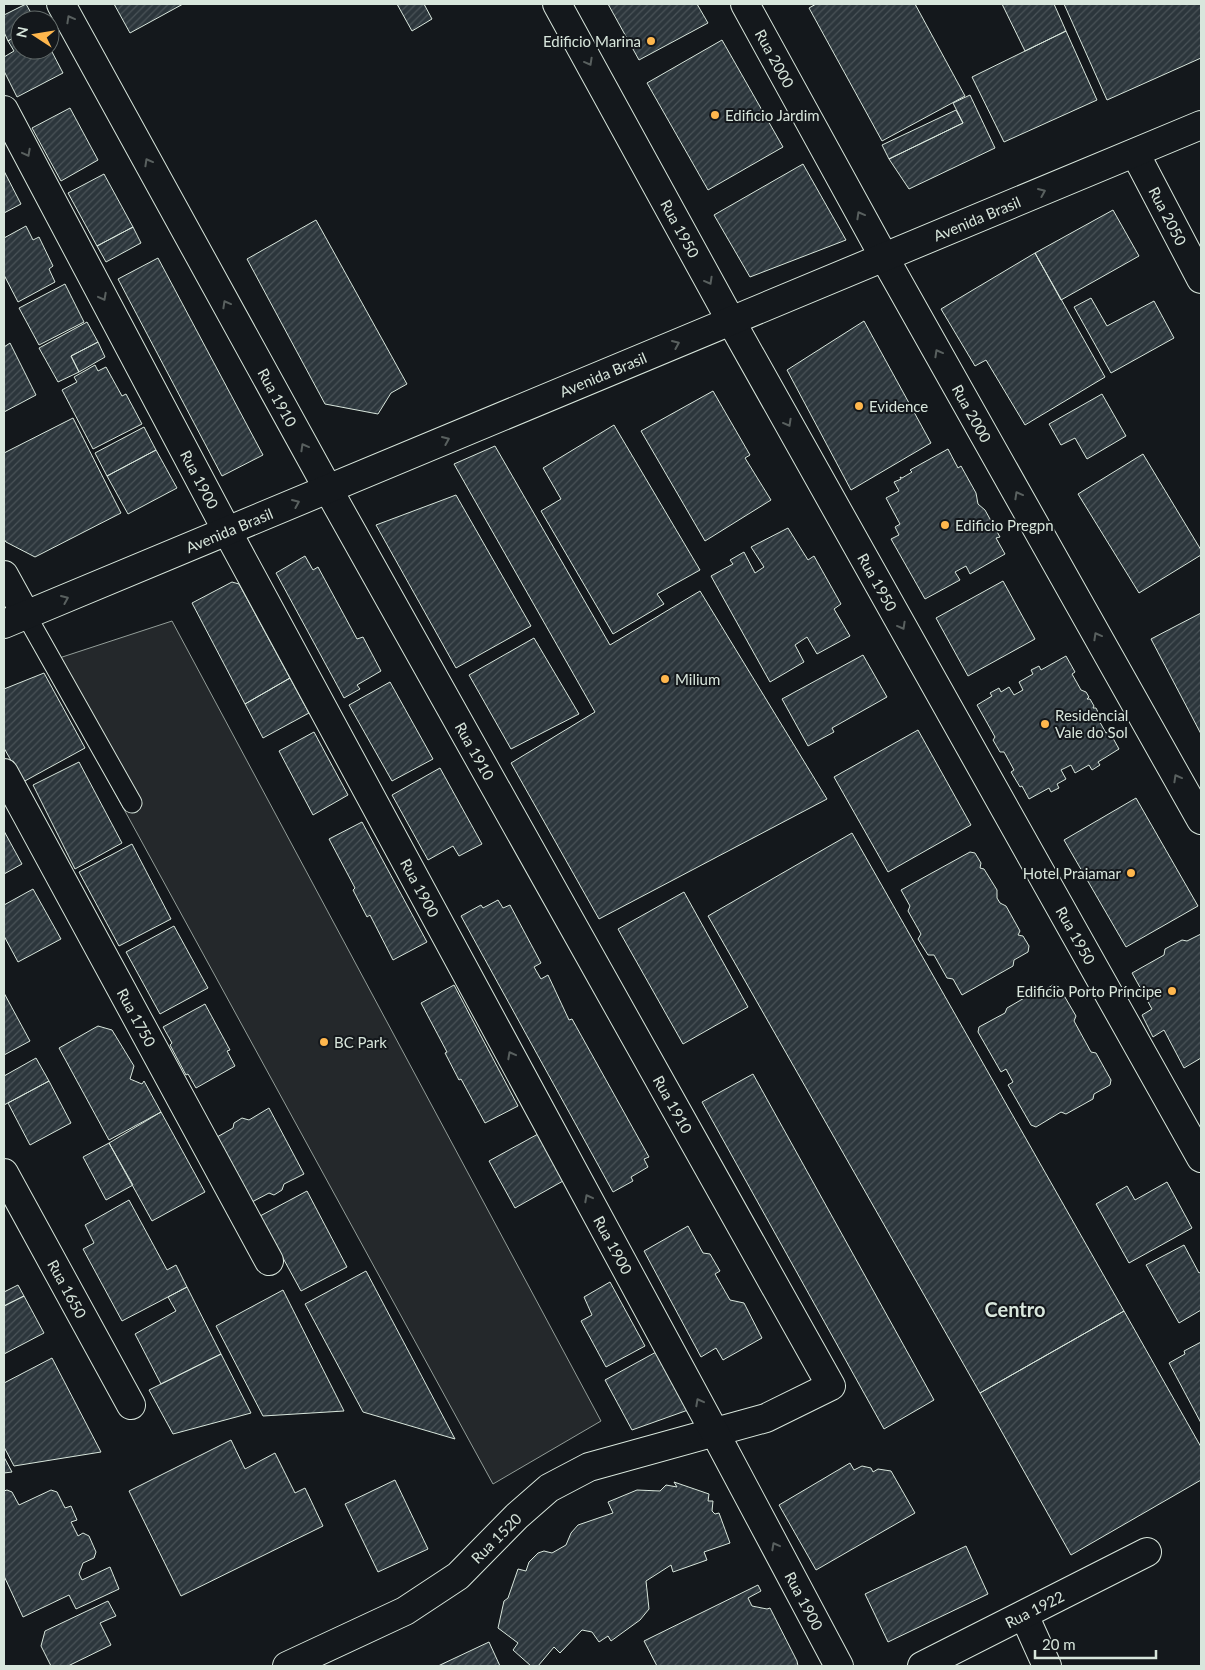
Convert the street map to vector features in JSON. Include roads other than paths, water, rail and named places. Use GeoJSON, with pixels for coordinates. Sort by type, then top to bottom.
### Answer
{"type":"FeatureCollection","features":[{"type":"Feature","properties":{"kind":"street","name":"Rua 1910"},"geometry":{"type":"LineString","coordinates":[[61,4],[328,489],[831,1386],[766,1418],[715,1433]]}},
{"type":"Feature","properties":{"kind":"street","name":"Rua 1950"},"geometry":{"type":"LineString","coordinates":[[557,4],[731,321],[1201,1158]]}},
{"type":"Feature","properties":{"kind":"street","name":"Rua 2000"},"geometry":{"type":"LineString","coordinates":[[745,4],[884,257],[1201,820]]}},
{"type":"Feature","properties":{"kind":"street","name":"Rua 1900"},"geometry":{"type":"LineString","coordinates":[[4,110],[227,531],[839,1666]]}},
{"type":"Feature","properties":{"kind":"street","name":"Avenida Brasil"},"geometry":{"type":"LineString","coordinates":[[15,620],[1201,125]]}},
{"type":"Feature","properties":{"kind":"street","name":"Rua 2050"},"geometry":{"type":"LineString","coordinates":[[1135,153],[1201,279]]}},
{"type":"Feature","properties":{"kind":"street"},"geometry":{"type":"LineString","coordinates":[[4,575],[15,620]]}},
{"type":"Feature","properties":{"kind":"street","name":"Rua 1750"},"geometry":{"type":"LineString","coordinates":[[4,773],[269,1261]]}},
{"type":"Feature","properties":{"kind":"street","name":"Rua 1650"},"geometry":{"type":"LineString","coordinates":[[4,1173],[131,1405]]}},
{"type":"Feature","properties":{"kind":"street","name":"Rua 1520"},"geometry":{"type":"LineString","coordinates":[[287,1666],[405,1612],[458,1576],[517,1516],[549,1488],[589,1467],[715,1433]]}},
{"type":"Feature","properties":{"kind":"street","name":"Rua 1922"},"geometry":{"type":"LineString","coordinates":[[922,1666],[1147,1552]]}},
{"type":"Feature","properties":{"kind":"street"},"geometry":{"type":"LineString","coordinates":[[1024,1615],[1047,1666]]}},
{"type":"Feature","properties":{"kind":"lane"},"geometry":{"type":"LineString","coordinates":[[15,620],[132,803]]}},
{"type":"Feature","properties":{"kind":"place","name":"Edificio Marina"},"geometry":{"type":"Point","coordinates":[651,41]}},
{"type":"Feature","properties":{"kind":"place","name":"Edificio Jardim"},"geometry":{"type":"Point","coordinates":[715,115]}},
{"type":"Feature","properties":{"kind":"place","name":"Evidence"},"geometry":{"type":"Point","coordinates":[859,406]}},
{"type":"Feature","properties":{"kind":"place","name":"Edificio Pregpn"},"geometry":{"type":"Point","coordinates":[945,525]}},
{"type":"Feature","properties":{"kind":"place","name":"Milium"},"geometry":{"type":"Point","coordinates":[665,679]}},
{"type":"Feature","properties":{"kind":"place","name":"Residencial Vale do Sol"},"geometry":{"type":"Point","coordinates":[1045,724]}},
{"type":"Feature","properties":{"kind":"place","name":"Hotel Praiamar"},"geometry":{"type":"Point","coordinates":[1131,873]}},
{"type":"Feature","properties":{"kind":"place","name":"Edificio Porto Príncipe"},"geometry":{"type":"Point","coordinates":[1172,991]}},
{"type":"Feature","properties":{"kind":"place","name":"BC Park"},"geometry":{"type":"Point","coordinates":[324,1042]}},
{"type":"Feature","properties":{"kind":"district","name":"Centro"},"geometry":{"type":"Point","coordinates":[1015,1309]}}]}
